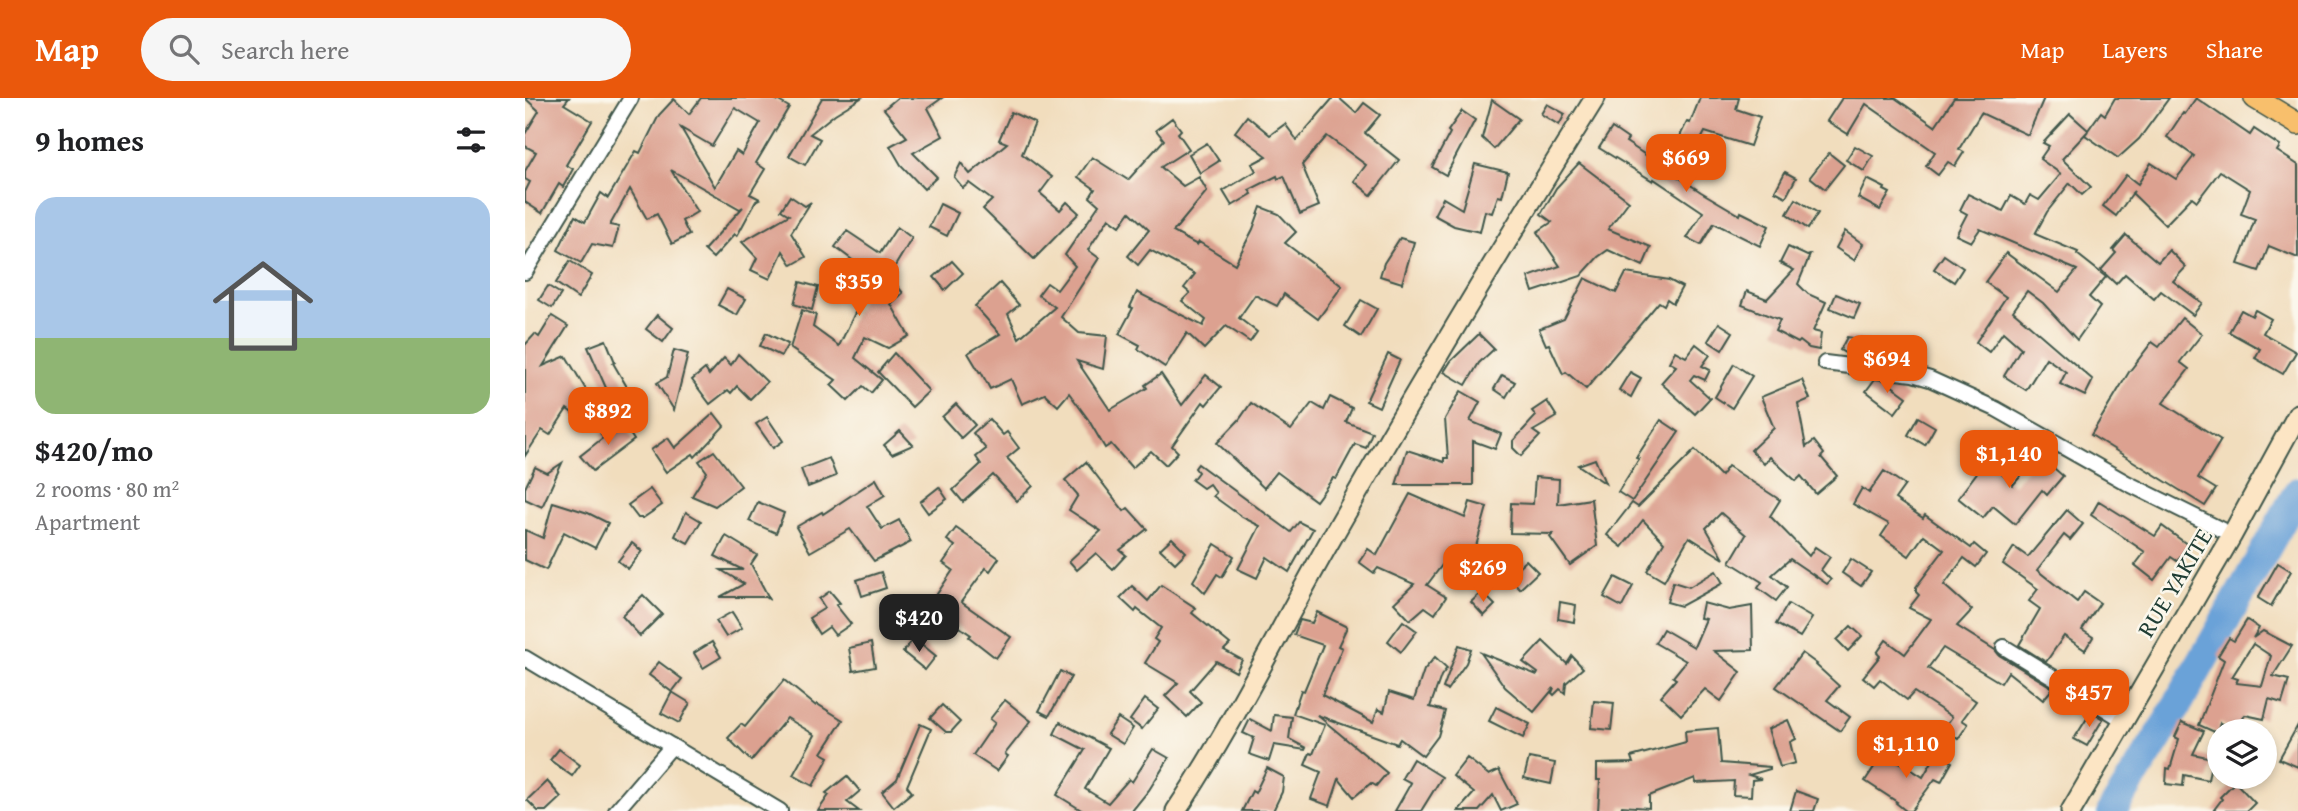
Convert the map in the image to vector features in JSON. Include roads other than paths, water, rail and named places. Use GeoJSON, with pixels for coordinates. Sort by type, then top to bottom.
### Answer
{"type":"FeatureCollection","features":[{"type":"Feature","properties":{"kind":"main road"},"geometry":{"type":"LineString","coordinates":[[2255,98],[2298,124]]}},
{"type":"Feature","properties":{"kind":"street"},"geometry":{"type":"LineString","coordinates":[[525,272],[631,98]]}},
{"type":"Feature","properties":{"kind":"street"},"geometry":{"type":"LineString","coordinates":[[1176,811],[1211,759],[1330,541],[1478,286],[1595,98]]}},
{"type":"Feature","properties":{"kind":"street"},"geometry":{"type":"LineString","coordinates":[[1825,363],[1913,374],[1930,379],[1996,409],[2127,483],[2232,535]]}},
{"type":"Feature","properties":{"kind":"street","name":"RUE YAKITE"},"geometry":{"type":"LineString","coordinates":[[2071,811],[2122,719],[2232,535],[2298,414]]}},
{"type":"Feature","properties":{"kind":"street"},"geometry":{"type":"LineString","coordinates":[[2004,647],[2122,719]]}},
{"type":"Feature","properties":{"kind":"street"},"geometry":{"type":"LineString","coordinates":[[525,657],[779,811]]}},
{"type":"Feature","properties":{"kind":"street"},"geometry":{"type":"LineString","coordinates":[[616,811],[672,746]]}},
{"type":"Feature","properties":{"kind":"waterway"},"geometry":{"type":"LineString","coordinates":[[2112,811],[2165,727],[2298,492]]}}]}
